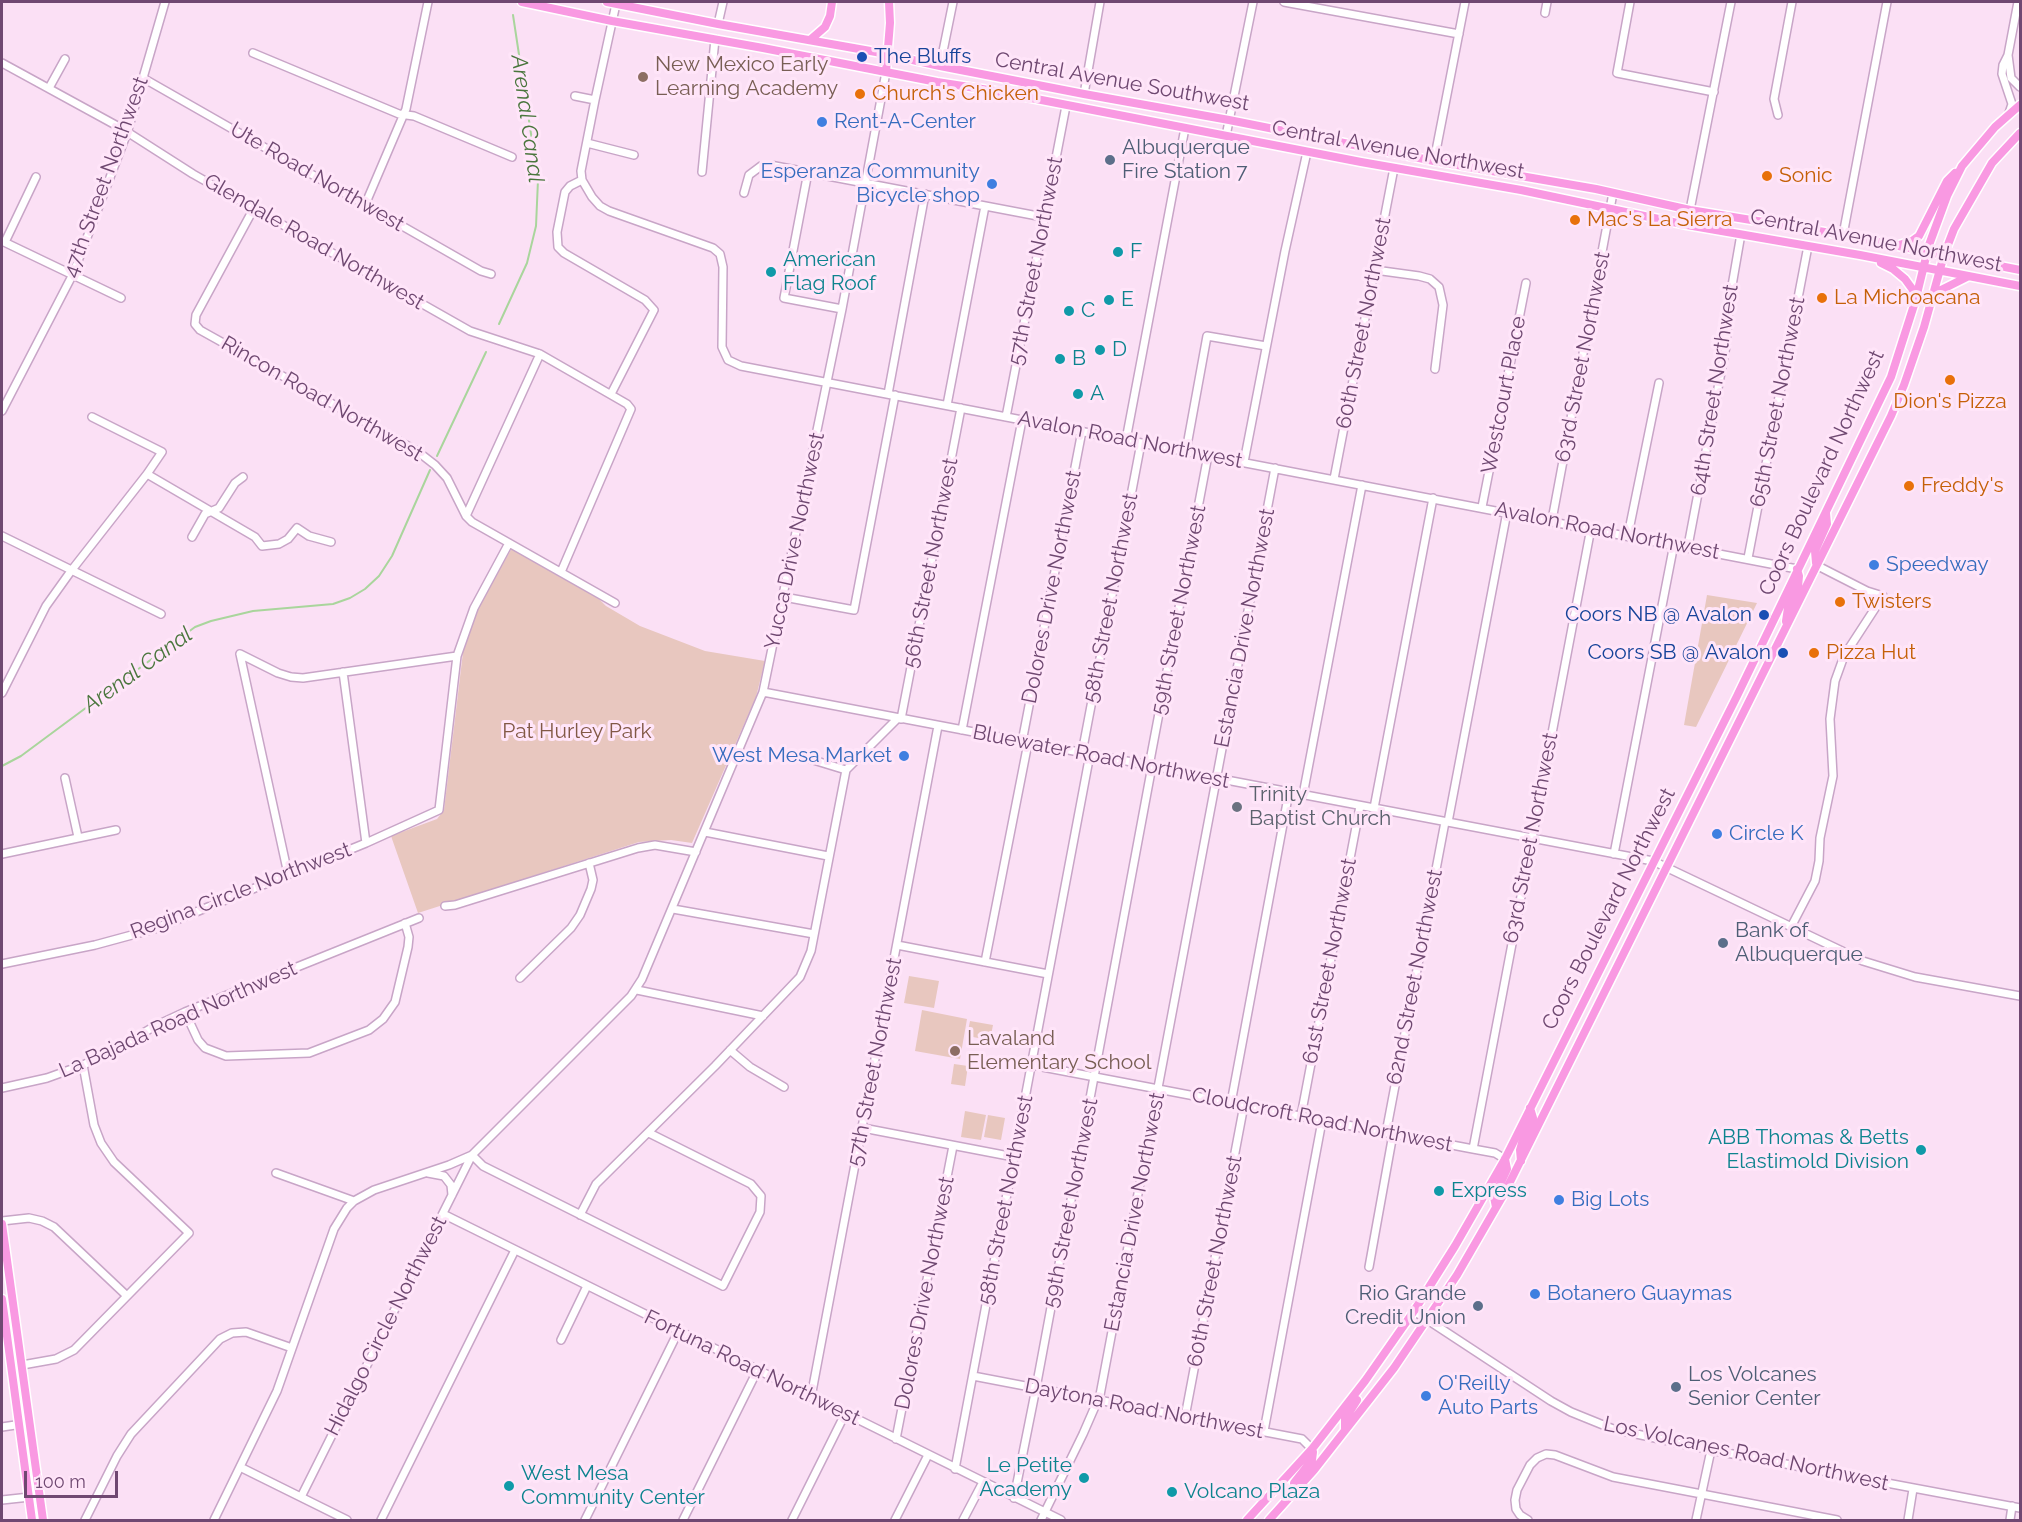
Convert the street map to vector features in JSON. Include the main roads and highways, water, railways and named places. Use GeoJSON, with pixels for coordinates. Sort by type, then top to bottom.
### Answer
{"type":"FeatureCollection","features":[{"type":"Feature","properties":{"kind":"main road","name":"Central Avenue Northwest"},"geometry":{"type":"LineString","coordinates":[[525,2],[612,21],[1521,190],[1610,210],[2020,286]]}},
{"type":"Feature","properties":{"kind":"main road"},"geometry":{"type":"LineString","coordinates":[[810,40],[821,32],[828,21],[832,2]]}},
{"type":"Feature","properties":{"kind":"main road"},"geometry":{"type":"LineString","coordinates":[[886,72],[890,23],[889,2]]}},
{"type":"Feature","properties":{"kind":"main road","name":"Central Avenue Southwest"},"geometry":{"type":"LineString","coordinates":[[611,3],[1434,161],[1613,193],[1690,210],[1843,235],[2020,270]]}},
{"type":"Feature","properties":{"kind":"main road"},"geometry":{"type":"LineString","coordinates":[[1897,245],[1912,241],[1919,236],[1947,181],[1995,127],[2020,105]]}},
{"type":"Feature","properties":{"kind":"main road","name":"Coors Boulevard Northwest"},"geometry":{"type":"LineString","coordinates":[[1269,1521],[1394,1368],[1470,1254],[1521,1161],[1881,435],[1904,385],[1954,229],[1982,178],[1999,154],[2020,133]]}},
{"type":"Feature","properties":{"kind":"main road","name":"Coors Boulevard Northwest"},"geometry":{"type":"LineString","coordinates":[[1247,1521],[1312,1449],[1365,1381],[1414,1311],[1455,1246],[1505,1159],[1737,696],[1891,377],[1913,310],[1928,252],[1947,196],[1962,166]]}},
{"type":"Feature","properties":{"kind":"main road"},"geometry":{"type":"LineString","coordinates":[[1867,257],[1893,269],[1905,279],[1913,290],[1913,310]]}},
{"type":"Feature","properties":{"kind":"main road"},"geometry":{"type":"LineString","coordinates":[[1930,304],[1941,290],[1966,277]]}},
{"type":"Feature","properties":{"kind":"main road"},"geometry":{"type":"LineString","coordinates":[[1891,377],[1904,385]]}},
{"type":"Feature","properties":{"kind":"main road"},"geometry":{"type":"LineString","coordinates":[[1816,565],[1815,551],[1827,524],[1826,513]]}},
{"type":"Feature","properties":{"kind":"main road"},"geometry":{"type":"LineString","coordinates":[[1786,627],[1788,608],[1798,587],[1797,568]]}},
{"type":"Feature","properties":{"kind":"main road"},"geometry":{"type":"LineString","coordinates":[[1521,1161],[1521,1143],[1533,1118],[1530,1108]]}},
{"type":"Feature","properties":{"kind":"main road"},"geometry":{"type":"LineString","coordinates":[[1496,1207],[1494,1197],[1507,1169],[1505,1159]]}},
{"type":"Feature","properties":{"kind":"main road"},"geometry":{"type":"LineString","coordinates":[[2,1223],[43,1521]]}},
{"type":"Feature","properties":{"kind":"main road"},"geometry":{"type":"LineString","coordinates":[[2,1299],[32,1521]]}},
{"type":"Feature","properties":{"kind":"main road"},"geometry":{"type":"LineString","coordinates":[[1345,1430],[1345,1419],[1361,1393],[1365,1381]]}},
{"type":"Feature","properties":{"kind":"main road"},"geometry":{"type":"LineString","coordinates":[[1295,1492],[1294,1483],[1312,1460],[1312,1449]]}},
{"type":"Feature","properties":{"kind":"waterway","name":"Arenal Canal"},"geometry":{"type":"LineString","coordinates":[[499,324],[527,263],[536,226],[538,180],[513,15]]}},
{"type":"Feature","properties":{"kind":"waterway","name":"Arenal Canal"},"geometry":{"type":"LineString","coordinates":[[437,456],[486,352]]}},
{"type":"Feature","properties":{"kind":"waterway","name":"Arenal Canal"},"geometry":{"type":"LineString","coordinates":[[2,766],[21,756],[195,627],[253,611],[333,604],[365,589],[379,576],[392,556],[430,470]]}},
{"type":"Feature","properties":{"kind":"place","name":"The Bluffs"},"geometry":{"type":"Point","coordinates":[862,57]}},
{"type":"Feature","properties":{"kind":"place","name":"New Mexico Early Learning Academy"},"geometry":{"type":"Point","coordinates":[643,77]}},
{"type":"Feature","properties":{"kind":"place","name":"Church's Chicken"},"geometry":{"type":"Point","coordinates":[860,94]}},
{"type":"Feature","properties":{"kind":"place","name":"Rent-A-Center"},"geometry":{"type":"Point","coordinates":[822,122]}},
{"type":"Feature","properties":{"kind":"place","name":"Albuquerque Fire Station 7"},"geometry":{"type":"Point","coordinates":[1110,160]}},
{"type":"Feature","properties":{"kind":"place","name":"Sonic"},"geometry":{"type":"Point","coordinates":[1767,176]}},
{"type":"Feature","properties":{"kind":"place","name":"Esperanza Community Bicycle shop"},"geometry":{"type":"Point","coordinates":[992,184]}},
{"type":"Feature","properties":{"kind":"place","name":"Mac's La Sierra"},"geometry":{"type":"Point","coordinates":[1575,220]}},
{"type":"Feature","properties":{"kind":"place","name":"F"},"geometry":{"type":"Point","coordinates":[1118,252]}},
{"type":"Feature","properties":{"kind":"place","name":"American Flag Roof"},"geometry":{"type":"Point","coordinates":[771,272]}},
{"type":"Feature","properties":{"kind":"place","name":"La Michoacana"},"geometry":{"type":"Point","coordinates":[1822,298]}},
{"type":"Feature","properties":{"kind":"place","name":"E"},"geometry":{"type":"Point","coordinates":[1109,300]}},
{"type":"Feature","properties":{"kind":"place","name":"C"},"geometry":{"type":"Point","coordinates":[1069,311]}},
{"type":"Feature","properties":{"kind":"place","name":"D"},"geometry":{"type":"Point","coordinates":[1100,350]}},
{"type":"Feature","properties":{"kind":"place","name":"B"},"geometry":{"type":"Point","coordinates":[1060,359]}},
{"type":"Feature","properties":{"kind":"place","name":"Dion's Pizza"},"geometry":{"type":"Point","coordinates":[1950,380]}},
{"type":"Feature","properties":{"kind":"place","name":"A"},"geometry":{"type":"Point","coordinates":[1078,394]}},
{"type":"Feature","properties":{"kind":"place","name":"Freddy's"},"geometry":{"type":"Point","coordinates":[1909,486]}},
{"type":"Feature","properties":{"kind":"place","name":"Speedway"},"geometry":{"type":"Point","coordinates":[1874,565]}},
{"type":"Feature","properties":{"kind":"place","name":"Twisters"},"geometry":{"type":"Point","coordinates":[1840,602]}},
{"type":"Feature","properties":{"kind":"place","name":"Coors NB @ Avalon"},"geometry":{"type":"Point","coordinates":[1764,615]}},
{"type":"Feature","properties":{"kind":"place","name":"Coors SB @ Avalon"},"geometry":{"type":"Point","coordinates":[1783,653]}},
{"type":"Feature","properties":{"kind":"place","name":"Pizza Hut"},"geometry":{"type":"Point","coordinates":[1814,653]}},
{"type":"Feature","properties":{"kind":"place","name":"West Mesa Market"},"geometry":{"type":"Point","coordinates":[904,756]}},
{"type":"Feature","properties":{"kind":"place","name":"Trinity Baptist Church"},"geometry":{"type":"Point","coordinates":[1237,807]}},
{"type":"Feature","properties":{"kind":"place","name":"Circle K"},"geometry":{"type":"Point","coordinates":[1717,834]}},
{"type":"Feature","properties":{"kind":"place","name":"Bank of Albuquerque"},"geometry":{"type":"Point","coordinates":[1723,943]}},
{"type":"Feature","properties":{"kind":"place","name":"Lavaland Elementary School"},"geometry":{"type":"Point","coordinates":[955,1051]}},
{"type":"Feature","properties":{"kind":"place","name":"ABB Thomas & Betts Elastimold Division"},"geometry":{"type":"Point","coordinates":[1921,1150]}},
{"type":"Feature","properties":{"kind":"place","name":"Express"},"geometry":{"type":"Point","coordinates":[1439,1191]}},
{"type":"Feature","properties":{"kind":"place","name":"Big Lots"},"geometry":{"type":"Point","coordinates":[1559,1200]}},
{"type":"Feature","properties":{"kind":"place","name":"Botanero Guaymas"},"geometry":{"type":"Point","coordinates":[1535,1294]}},
{"type":"Feature","properties":{"kind":"place","name":"Rio Grande Credit Union"},"geometry":{"type":"Point","coordinates":[1478,1306]}},
{"type":"Feature","properties":{"kind":"place","name":"Los Volcanes Senior Center"},"geometry":{"type":"Point","coordinates":[1676,1387]}},
{"type":"Feature","properties":{"kind":"place","name":"O'Reilly Auto Parts"},"geometry":{"type":"Point","coordinates":[1426,1396]}},
{"type":"Feature","properties":{"kind":"place","name":"Le Petite Academy"},"geometry":{"type":"Point","coordinates":[1084,1478]}},
{"type":"Feature","properties":{"kind":"place","name":"West Mesa Community Center"},"geometry":{"type":"Point","coordinates":[509,1486]}},
{"type":"Feature","properties":{"kind":"place","name":"Volcano Plaza"},"geometry":{"type":"Point","coordinates":[1172,1492]}},
{"type":"Feature","properties":{"kind":"park label","name":"Pat Hurley Park"},"geometry":{"type":"Point","coordinates":[577,732]}}]}
